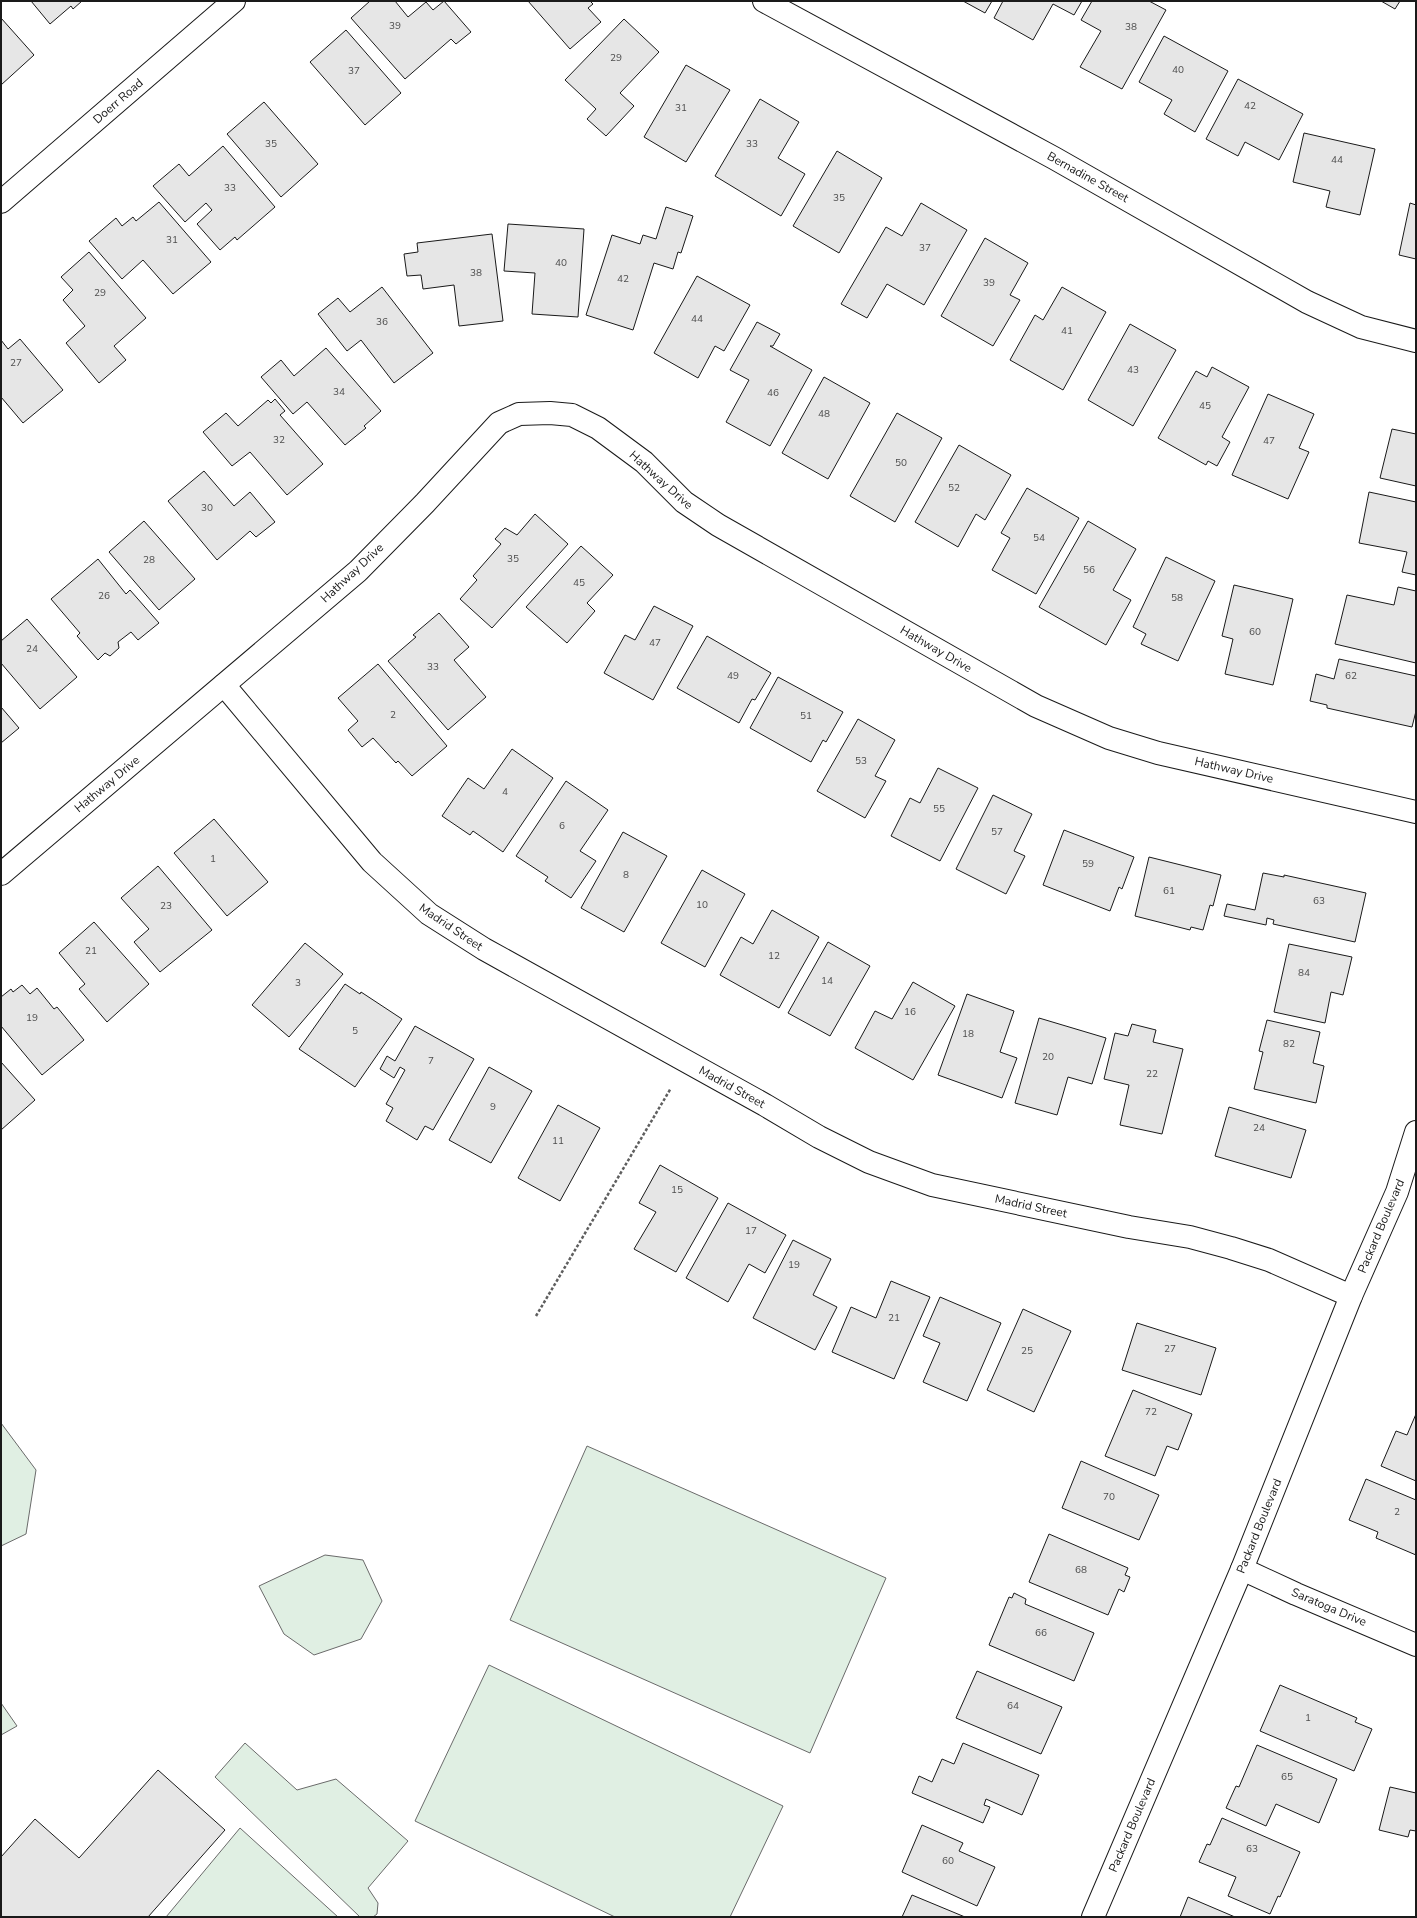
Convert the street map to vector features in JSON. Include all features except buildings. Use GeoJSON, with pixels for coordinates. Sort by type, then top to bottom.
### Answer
{"type":"FeatureCollection","features":[{"type":"Feature","properties":{"kind":"street","name":"Doerr Road"},"geometry":{"type":"LineString","coordinates":[[1,202],[234,1]]}},
{"type":"Feature","properties":{"kind":"street","name":"Bernadine Street"},"geometry":{"type":"LineString","coordinates":[[764,1],[1054,158],[1307,302],[1361,327],[1416,341]]}},
{"type":"Feature","properties":{"kind":"street","name":"Hathway Drive"},"geometry":{"type":"LineString","coordinates":[[1,874],[358,571],[431,497],[499,423],[519,414],[550,413],[572,415],[598,428],[644,462],[684,502],[718,525],[1036,706],[1108,738],[1158,753],[1416,812]]}},
{"type":"Feature","properties":{"kind":"street","name":"Madrid Street"},"geometry":{"type":"LineString","coordinates":[[224,685],[372,862],[429,914],[484,949],[825,1140],[869,1162],[932,1185],[1129,1227],[1190,1238],[1231,1248],[1269,1260],[1351,1296]]}},
{"type":"Feature","properties":{"kind":"street","name":"Packard Boulevard"},"geometry":{"type":"LineString","coordinates":[[1093,1917],[1242,1569],[1351,1296],[1375,1246],[1396,1192],[1416,1132]]}},
{"type":"Feature","properties":{"kind":"street","name":"Saratoga Drive"},"geometry":{"type":"LineString","coordinates":[[1242,1569],[1296,1594],[1416,1645]]}},
{"type":"Feature","properties":{"kind":"path"},"geometry":{"type":"LineString","coordinates":[[536,1316],[687,1062]]}},
{"type":"Feature","properties":{"kind":"green space"},"geometry":{"type":"Polygon","coordinates":[[[1,1423],[36,1470],[26,1534],[1,1546],[1,1423]]]}},
{"type":"Feature","properties":{"kind":"green space"},"geometry":{"type":"Polygon","coordinates":[[[587,1446],[886,1578],[810,1753],[510,1620],[587,1446]]]}},
{"type":"Feature","properties":{"kind":"green space"},"geometry":{"type":"Polygon","coordinates":[[[325,1555],[363,1560],[382,1601],[361,1639],[314,1655],[284,1634],[259,1586],[325,1555]]]}},
{"type":"Feature","properties":{"kind":"green space"},"geometry":{"type":"Polygon","coordinates":[[[489,1665],[783,1806],[730,1917],[615,1917],[415,1821],[489,1665]]]}},
{"type":"Feature","properties":{"kind":"green space"},"geometry":{"type":"Polygon","coordinates":[[[1,1703],[17,1726],[1,1735],[1,1703]]]}},
{"type":"Feature","properties":{"kind":"green space"},"geometry":{"type":"Polygon","coordinates":[[[245,1743],[297,1790],[336,1779],[408,1841],[368,1888],[378,1903],[377,1914],[373,1917],[360,1917],[215,1777],[245,1743]]]}},
{"type":"Feature","properties":{"kind":"green space"},"geometry":{"type":"Polygon","coordinates":[[[240,1828],[338,1917],[166,1917],[240,1828]]]}}]}
